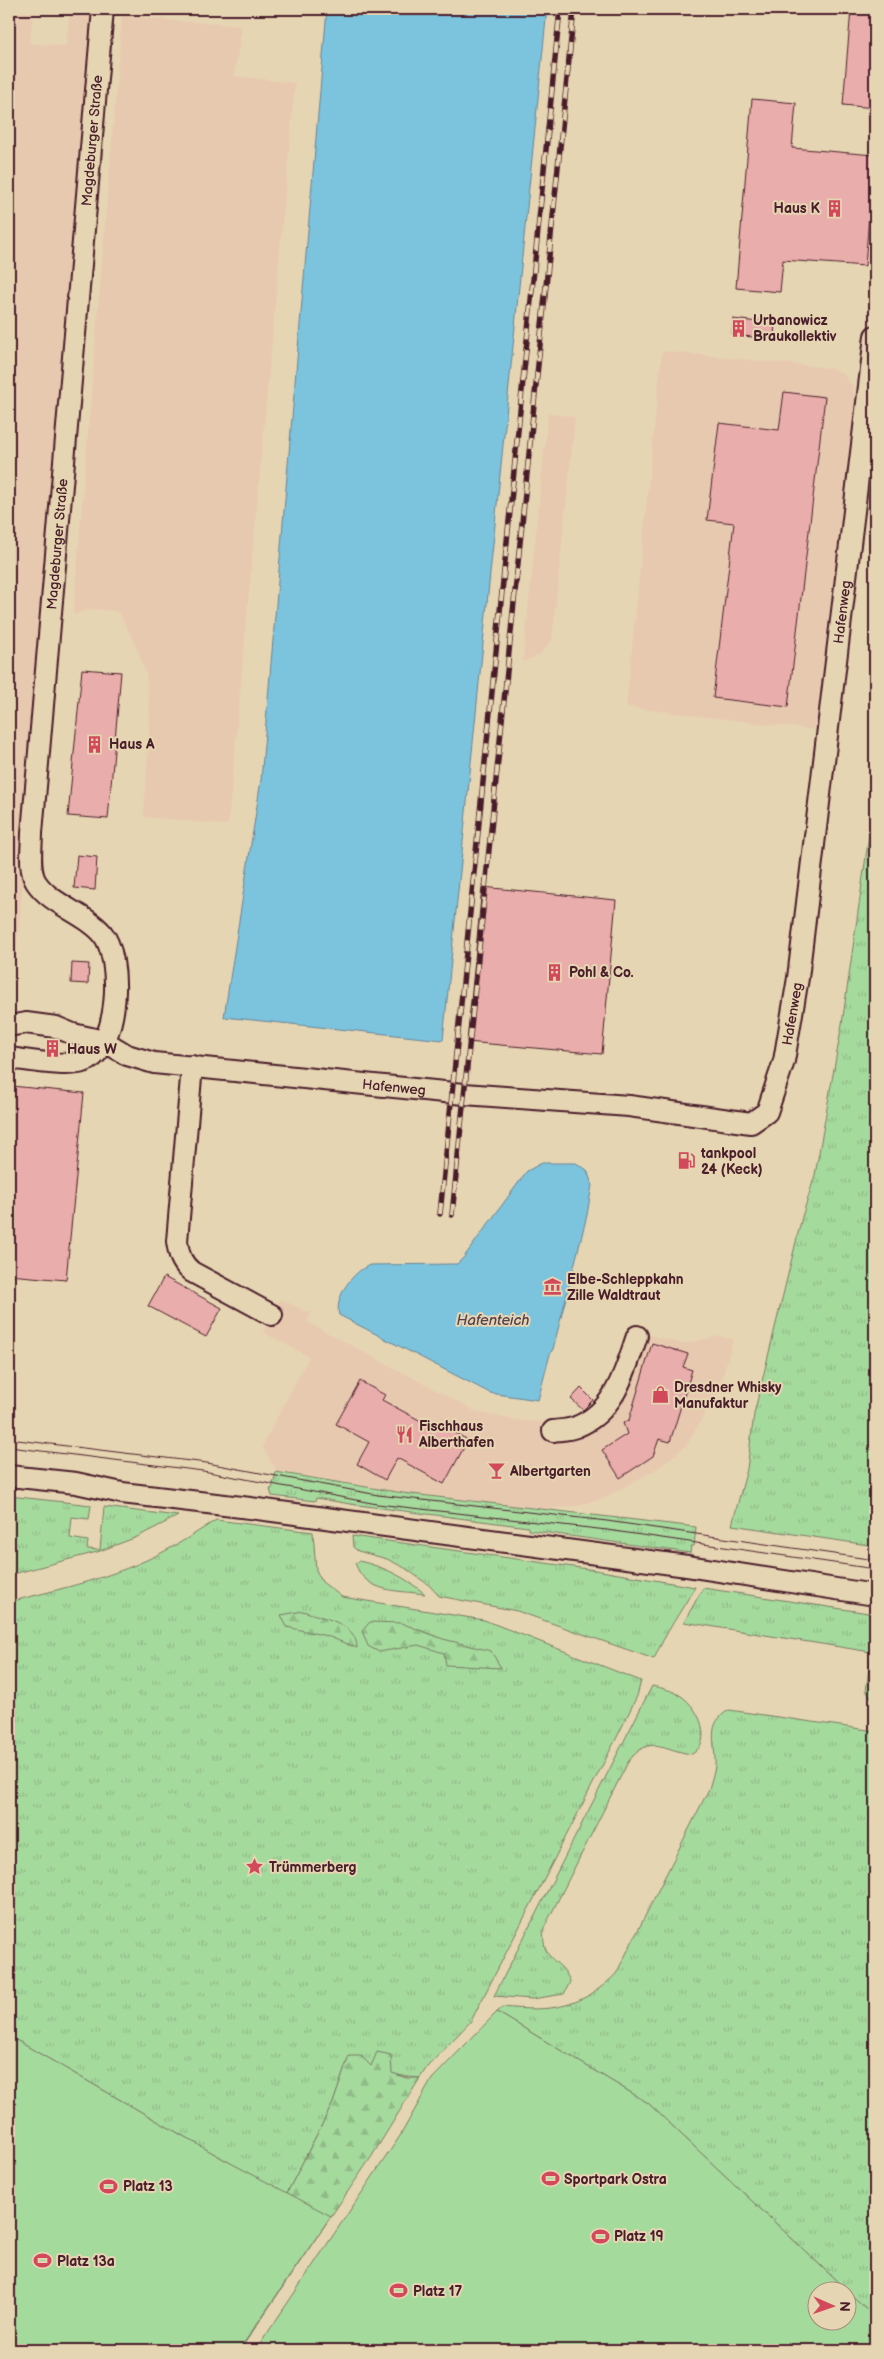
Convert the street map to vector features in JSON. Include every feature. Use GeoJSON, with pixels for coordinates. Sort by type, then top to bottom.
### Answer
{"type":"FeatureCollection","features":[{"type":"Feature","properties":{"kind":"street","name":"Magdeburger Straße"},"geometry":{"type":"LineString","coordinates":[[9,1058],[75,1064],[89,1060],[104,1041],[112,1017],[116,995],[114,960],[109,943],[101,932],[44,890],[36,880],[32,863],[32,833],[103,9]]}},
{"type":"Feature","properties":{"kind":"street","name":"Hafenweg"},"geometry":{"type":"LineString","coordinates":[[104,1041],[127,1055],[154,1062],[452,1093],[629,1106],[750,1123],[767,1112],[784,1061],[798,978],[875,336]]}},
{"type":"Feature","properties":{"kind":"street"},"geometry":{"type":"LineString","coordinates":[[9,1026],[26,1023],[56,1027],[74,1034],[104,1041]]}},
{"type":"Feature","properties":{"kind":"street"},"geometry":{"type":"LineString","coordinates":[[192,1066],[177,1241],[178,1254],[183,1265],[192,1272],[272,1315]]}},
{"type":"Feature","properties":{"kind":"street"},"geometry":{"type":"LineString","coordinates":[[553,1431],[576,1427],[599,1413],[620,1386],[637,1336]]}},
{"type":"Feature","properties":{"kind":"street"},"geometry":{"type":"LineString","coordinates":[[9,1476],[76,1483],[122,1493],[268,1510],[687,1566],[875,1595]]}},
{"type":"Feature","properties":{"kind":"shaded area"},"geometry":{"type":"Polygon","coordinates":[[[9,9],[33,9],[30,43],[66,46],[70,9],[100,9],[18,868],[23,884],[13,989],[9,992],[9,9]]]}},
{"type":"Feature","properties":{"kind":"shaded area"},"geometry":{"type":"Polygon","coordinates":[[[122,16],[242,26],[234,76],[295,83],[228,825],[144,817],[150,714],[146,674],[133,639],[120,615],[114,611],[90,609],[73,615],[122,16]]]}},
{"type":"Feature","properties":{"kind":"shaded area"},"geometry":{"type":"Polygon","coordinates":[[[662,351],[830,368],[842,373],[852,385],[855,399],[815,730],[626,707],[662,351]]]}},
{"type":"Feature","properties":{"kind":"shaded area"},"geometry":{"type":"Polygon","coordinates":[[[548,413],[575,417],[552,640],[539,655],[523,661],[548,413]]]}},
{"type":"Feature","properties":{"kind":"shaded area"},"geometry":{"type":"Polygon","coordinates":[[[280,1299],[307,1312],[312,1311],[307,1322],[477,1412],[514,1420],[554,1423],[554,1443],[577,1437],[590,1431],[613,1415],[628,1390],[646,1334],[683,1344],[719,1336],[733,1340],[719,1390],[686,1446],[655,1470],[606,1497],[577,1506],[547,1509],[403,1492],[277,1471],[262,1446],[309,1357],[263,1332],[280,1299]]]}},
{"type":"Feature","properties":{"kind":"green space"},"geometry":{"type":"Polygon","coordinates":[[[875,793],[875,1546],[732,1525],[747,1469],[754,1414],[802,1217],[815,1175],[842,1024],[875,793]]]}},
{"type":"Feature","properties":{"kind":"green space"},"geometry":{"type":"Polygon","coordinates":[[[276,1472],[403,1493],[696,1527],[694,1546],[691,1546],[690,1553],[528,1530],[528,1527],[316,1498],[315,1501],[272,1496],[270,1489],[272,1489],[276,1472]]]}},
{"type":"Feature","properties":{"kind":"green space"},"geometry":{"type":"Polygon","coordinates":[[[9,1496],[91,1505],[89,1519],[72,1517],[70,1538],[88,1541],[87,1549],[100,1550],[104,1507],[178,1516],[137,1537],[97,1552],[9,1575],[9,1496]]]}},
{"type":"Feature","properties":{"kind":"green space"},"geometry":{"type":"Polygon","coordinates":[[[216,1520],[313,1532],[316,1570],[322,1582],[342,1597],[484,1620],[641,1681],[637,1696],[618,1735],[471,2021],[427,2067],[420,2078],[401,2076],[383,2071],[349,2056],[333,2103],[286,2195],[9,2036],[9,1602],[88,1582],[126,1569],[170,1548],[216,1520]]]}},
{"type":"Feature","properties":{"kind":"green space"},"geometry":{"type":"Polygon","coordinates":[[[352,1536],[595,1570],[695,1587],[654,1659],[517,1611],[439,1596],[430,1586],[405,1568],[387,1559],[358,1551],[353,1547],[352,1536]]]}},
{"type":"Feature","properties":{"kind":"green space"},"geometry":{"type":"Polygon","coordinates":[[[359,1561],[394,1573],[425,1594],[394,1591],[375,1585],[360,1573],[355,1563],[359,1561]]]}},
{"type":"Feature","properties":{"kind":"green space"},"geometry":{"type":"Polygon","coordinates":[[[703,1588],[875,1614],[875,1702],[866,1691],[871,1652],[684,1622],[703,1588]]]}},
{"type":"Feature","properties":{"kind":"green space"},"geometry":{"type":"Polygon","coordinates":[[[303,1611],[329,1619],[345,1627],[356,1640],[357,1648],[327,1636],[287,1627],[281,1615],[303,1611]]]}},
{"type":"Feature","properties":{"kind":"green space"},"geometry":{"type":"Polygon","coordinates":[[[370,1622],[401,1623],[443,1639],[491,1651],[501,1668],[446,1665],[444,1653],[418,1645],[379,1652],[368,1646],[362,1631],[370,1622]]]}},
{"type":"Feature","properties":{"kind":"green space"},"geometry":{"type":"Polygon","coordinates":[[[652,1686],[678,1694],[688,1701],[702,1725],[702,1741],[699,1748],[692,1754],[651,1745],[636,1753],[628,1762],[544,1928],[545,1948],[552,1959],[562,1968],[570,1982],[564,1994],[532,1999],[494,1996],[652,1686]]]}},
{"type":"Feature","properties":{"kind":"green space"},"geometry":{"type":"Polygon","coordinates":[[[729,1710],[875,1731],[875,2317],[856,2299],[856,2282],[838,2282],[648,2103],[497,2012],[503,2007],[536,2009],[564,2006],[590,1995],[616,1974],[709,1789],[715,1766],[714,1728],[722,1715],[729,1710]]]}},
{"type":"Feature","properties":{"kind":"green space","name":"Sportpark Ostra"},"geometry":{"type":"Polygon","coordinates":[[[497,2012],[648,2103],[838,2282],[806,2282],[806,2332],[856,2332],[856,2299],[875,2317],[875,2350],[256,2350],[400,2136],[432,2079],[497,2012]]]}},
{"type":"Feature","properties":{"kind":"green space"},"geometry":{"type":"Polygon","coordinates":[[[9,2036],[225,2160],[331,2216],[239,2350],[9,2350],[9,2036]]]}},
{"type":"Feature","properties":{"kind":"green space"},"geometry":{"type":"Polygon","coordinates":[[[377,2052],[391,2055],[392,2073],[406,2078],[420,2078],[372,2156],[240,2350],[190,2350],[286,2195],[333,2103],[349,2056],[361,2056],[371,2066],[377,2052]]]}},
{"type":"Feature","properties":{"kind":"water"},"geometry":{"type":"Polygon","coordinates":[[[327,9],[547,9],[443,1040],[224,1017],[261,780],[327,9]]]}},
{"type":"Feature","properties":{"kind":"water","name":"Hafenteich"},"geometry":{"type":"Polygon","coordinates":[[[542,1163],[576,1163],[587,1170],[592,1185],[587,1215],[538,1400],[490,1393],[339,1315],[339,1300],[346,1285],[357,1273],[370,1265],[457,1264],[527,1171],[542,1163]]]}},
{"type":"Feature","properties":{"kind":"building"},"geometry":{"type":"Polygon","coordinates":[[[851,9],[875,9],[875,108],[843,105],[851,9]]]}},
{"type":"Feature","properties":{"kind":"building"},"geometry":{"type":"Polygon","coordinates":[[[752,99],[796,103],[792,148],[874,155],[865,266],[783,260],[780,292],[736,288],[752,99]]]}},
{"type":"Feature","properties":{"kind":"building"},"geometry":{"type":"Polygon","coordinates":[[[733,319],[758,322],[758,320],[775,321],[774,339],[732,335],[733,319]]]}},
{"type":"Feature","properties":{"kind":"building"},"geometry":{"type":"Polygon","coordinates":[[[784,392],[825,397],[788,707],[713,698],[734,523],[707,520],[719,423],[779,430],[784,392]]]}},
{"type":"Feature","properties":{"kind":"building","name":"Haus A"},"geometry":{"type":"Polygon","coordinates":[[[82,669],[121,672],[108,819],[68,816],[82,669]]]}},
{"type":"Feature","properties":{"kind":"building"},"geometry":{"type":"Polygon","coordinates":[[[77,855],[97,857],[95,890],[74,888],[77,855]]]}},
{"type":"Feature","properties":{"kind":"building","name":"Pohl & Co."},"geometry":{"type":"Polygon","coordinates":[[[482,887],[616,900],[602,1054],[467,1042],[482,887]]]}},
{"type":"Feature","properties":{"kind":"building"},"geometry":{"type":"Polygon","coordinates":[[[72,963],[89,964],[88,984],[71,983],[72,963]]]}},
{"type":"Feature","properties":{"kind":"building"},"geometry":{"type":"Polygon","coordinates":[[[11,1086],[84,1093],[66,1280],[9,1275],[9,1106],[11,1086]]]}},
{"type":"Feature","properties":{"kind":"building"},"geometry":{"type":"Polygon","coordinates":[[[164,1277],[222,1308],[206,1337],[148,1306],[164,1277]]]}},
{"type":"Feature","properties":{"kind":"building","name":"Dresdner Whisky Manufaktur"},"geometry":{"type":"Polygon","coordinates":[[[652,1343],[688,1354],[683,1367],[692,1370],[670,1442],[659,1439],[653,1456],[620,1478],[602,1450],[627,1434],[623,1423],[629,1420],[652,1343]]]}},
{"type":"Feature","properties":{"kind":"building","name":"Fischhaus Alberthafen"},"geometry":{"type":"Polygon","coordinates":[[[360,1381],[385,1395],[382,1400],[434,1428],[436,1423],[468,1440],[444,1484],[397,1458],[385,1480],[357,1464],[369,1442],[336,1424],[360,1381]]]}},
{"type":"Feature","properties":{"kind":"building"},"geometry":{"type":"Polygon","coordinates":[[[581,1388],[593,1400],[583,1410],[571,1399],[581,1388]]]}},
{"type":"Feature","properties":{"kind":"tram line"},"geometry":{"type":"LineString","coordinates":[[9,1439],[207,1463],[378,1495],[607,1521],[875,1560]]}},
{"type":"Feature","properties":{"kind":"tram line"},"geometry":{"type":"LineString","coordinates":[[9,1447],[203,1471],[377,1504],[607,1530],[875,1569]]}},
{"type":"Feature","properties":{"kind":"railway"},"geometry":{"type":"LineString","coordinates":[[440,1214],[560,9]]}},
{"type":"Feature","properties":{"kind":"railway"},"geometry":{"type":"LineString","coordinates":[[452,1215],[574,9]]}},
{"type":"Feature","properties":{"kind":"place","name":"Haus K"},"geometry":{"type":"Point","coordinates":[834,208]}},
{"type":"Feature","properties":{"kind":"place","name":"Urbanowicz Braukollektiv"},"geometry":{"type":"Point","coordinates":[739,328]}},
{"type":"Feature","properties":{"kind":"place","name":"Haus A"},"geometry":{"type":"Point","coordinates":[95,744]}},
{"type":"Feature","properties":{"kind":"place","name":"Pohl & Co."},"geometry":{"type":"Point","coordinates":[555,972]}},
{"type":"Feature","properties":{"kind":"place","name":"Haus W"},"geometry":{"type":"Point","coordinates":[53,1049]}},
{"type":"Feature","properties":{"kind":"place","name":"tankpool 24 (Keck)"},"geometry":{"type":"Point","coordinates":[687,1161]}},
{"type":"Feature","properties":{"kind":"place","name":"Elbe-Schleppkahn Zille Waldtraut"},"geometry":{"type":"Point","coordinates":[553,1287]}},
{"type":"Feature","properties":{"kind":"place","name":"Dresdner Whisky Manufaktur"},"geometry":{"type":"Point","coordinates":[660,1395]}},
{"type":"Feature","properties":{"kind":"place","name":"Fischhaus Alberthafen"},"geometry":{"type":"Point","coordinates":[405,1434]}},
{"type":"Feature","properties":{"kind":"place","name":"Albertgarten"},"geometry":{"type":"Point","coordinates":[496,1471]}},
{"type":"Feature","properties":{"kind":"place","name":"Trümmerberg"},"geometry":{"type":"Point","coordinates":[255,1867]}},
{"type":"Feature","properties":{"kind":"place","name":"Sportpark Ostra"},"geometry":{"type":"Point","coordinates":[550,2179]}},
{"type":"Feature","properties":{"kind":"place","name":"Platz 13"},"geometry":{"type":"Point","coordinates":[109,2186]}},
{"type":"Feature","properties":{"kind":"place","name":"Platz 19"},"geometry":{"type":"Point","coordinates":[600,2236]}},
{"type":"Feature","properties":{"kind":"place","name":"Platz 13a"},"geometry":{"type":"Point","coordinates":[43,2261]}},
{"type":"Feature","properties":{"kind":"place","name":"Platz 17"},"geometry":{"type":"Point","coordinates":[399,2291]}}]}
